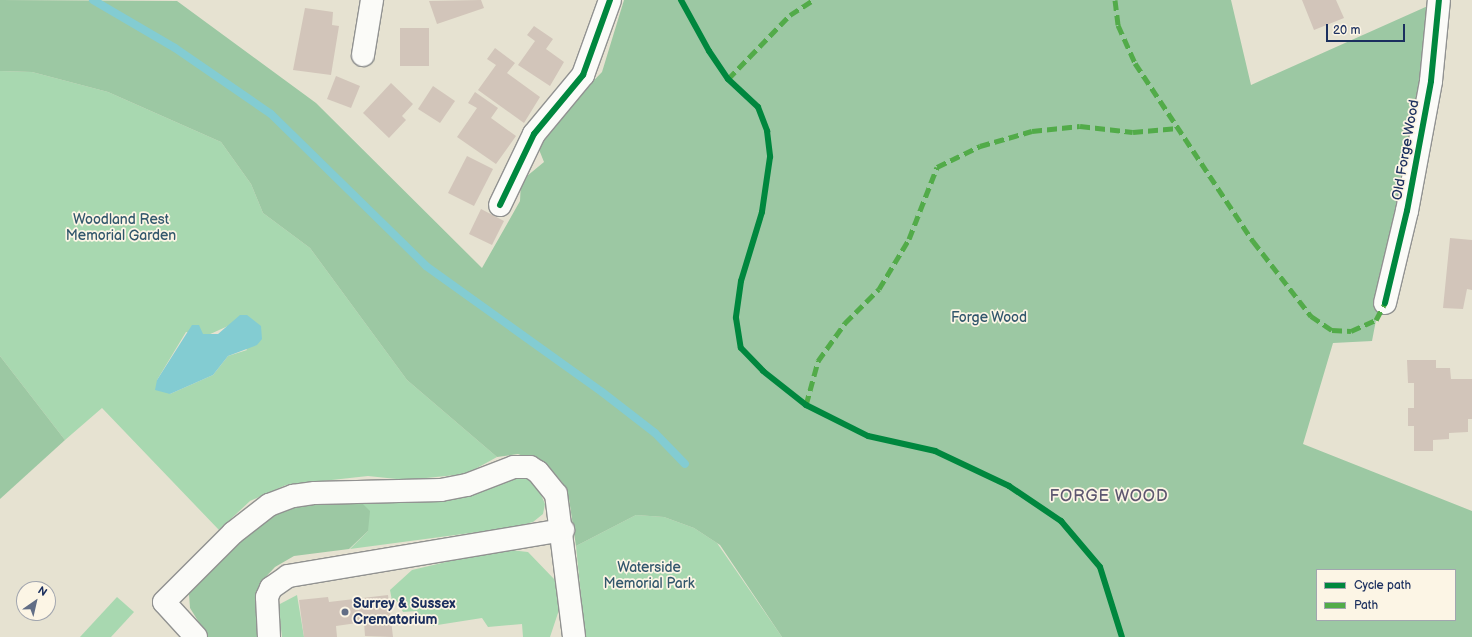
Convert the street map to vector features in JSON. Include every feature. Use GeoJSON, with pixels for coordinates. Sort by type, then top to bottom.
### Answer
{"type":"FeatureCollection","features":[{"type":"Feature","properties":{"kind":"street"},"geometry":{"type":"LineString","coordinates":[[363,55],[372,0]]}},
{"type":"Feature","properties":{"kind":"street"},"geometry":{"type":"LineString","coordinates":[[500,206],[534,134],[583,74],[610,0]]}},
{"type":"Feature","properties":{"kind":"street","name":"Old Forge Wood"},"geometry":{"type":"LineString","coordinates":[[1385,303],[1407,211],[1431,81],[1439,0]]}},
{"type":"Feature","properties":{"kind":"street"},"geometry":{"type":"LineString","coordinates":[[196,637],[164,602],[233,533],[268,505],[293,496],[440,490],[467,485],[514,467],[530,467],[549,481],[556,494],[562,530],[574,637]]}},
{"type":"Feature","properties":{"kind":"street"},"geometry":{"type":"LineString","coordinates":[[269,637],[268,597],[271,588],[288,576],[562,530]]}},
{"type":"Feature","properties":{"kind":"green space","name":"Forge Wood"},"geometry":{"type":"Polygon","coordinates":[[[0,0],[177,1],[316,103],[482,268],[520,201],[521,181],[544,162],[538,147],[572,103],[602,72],[624,0],[1231,0],[1251,85],[1439,1],[1382,312],[1376,320],[1372,341],[1333,343],[1303,444],[1472,511],[1472,637],[782,637],[720,545],[694,528],[664,517],[636,515],[576,546],[569,499],[562,482],[548,466],[518,454],[497,457],[407,380],[310,248],[263,213],[251,184],[221,142],[108,92],[32,72],[0,71],[0,0]]]}},
{"type":"Feature","properties":{"kind":"green space","name":"Woodland Rest Memorial Garden"},"geometry":{"type":"Polygon","coordinates":[[[0,71],[32,72],[108,92],[221,142],[251,184],[263,213],[310,248],[407,380],[497,457],[466,474],[406,480],[368,476],[286,485],[250,501],[219,530],[102,408],[65,440],[0,356],[0,71]],[[228,326],[208,335],[186,332],[157,380],[170,394],[213,375],[228,356],[247,350],[228,326]]]}},
{"type":"Feature","properties":{"kind":"green space"},"geometry":{"type":"Polygon","coordinates":[[[0,356],[65,440],[0,499],[0,356]]]}},
{"type":"Feature","properties":{"kind":"green space"},"geometry":{"type":"Polygon","coordinates":[[[518,476],[529,480],[539,490],[545,504],[543,514],[533,522],[515,527],[350,549],[368,531],[358,499],[518,476]]]}},
{"type":"Feature","properties":{"kind":"green space"},"geometry":{"type":"Polygon","coordinates":[[[358,499],[370,511],[368,531],[349,549],[294,556],[275,567],[261,582],[255,598],[260,637],[208,637],[190,608],[189,594],[247,533],[294,504],[358,499]]]}},
{"type":"Feature","properties":{"kind":"green space","name":"Waterside Memorial Park"},"geometry":{"type":"Polygon","coordinates":[[[636,515],[664,517],[694,528],[717,543],[782,637],[585,637],[576,546],[636,515]]]}},
{"type":"Feature","properties":{"kind":"green space"},"geometry":{"type":"Polygon","coordinates":[[[501,549],[528,552],[554,579],[562,601],[550,637],[523,637],[522,624],[488,627],[482,618],[431,626],[430,620],[419,621],[417,611],[403,612],[397,601],[392,601],[390,590],[412,570],[501,549]]]}},
{"type":"Feature","properties":{"kind":"green space"},"geometry":{"type":"Polygon","coordinates":[[[297,595],[304,637],[282,637],[278,605],[297,595]]]}},
{"type":"Feature","properties":{"kind":"green space"},"geometry":{"type":"Polygon","coordinates":[[[117,597],[134,612],[111,637],[80,637],[117,597]]]}},
{"type":"Feature","properties":{"kind":"water"},"geometry":{"type":"Polygon","coordinates":[[[240,315],[247,315],[261,326],[262,339],[257,345],[228,356],[213,375],[170,394],[155,390],[157,380],[192,325],[199,325],[203,334],[218,334],[240,315]]]}},
{"type":"Feature","properties":{"kind":"building"},"geometry":{"type":"Polygon","coordinates":[[[481,0],[484,8],[437,24],[429,1],[481,0]]]}},
{"type":"Feature","properties":{"kind":"building"},"geometry":{"type":"Polygon","coordinates":[[[1302,0],[1336,0],[1344,18],[1314,30],[1302,0]]]}},
{"type":"Feature","properties":{"kind":"building"},"geometry":{"type":"Polygon","coordinates":[[[305,8],[333,12],[332,25],[339,26],[331,75],[293,70],[305,8]]]}},
{"type":"Feature","properties":{"kind":"building"},"geometry":{"type":"Polygon","coordinates":[[[534,26],[553,39],[546,49],[564,62],[550,86],[518,65],[535,41],[527,35],[534,26]]]}},
{"type":"Feature","properties":{"kind":"building"},"geometry":{"type":"Polygon","coordinates":[[[400,28],[429,28],[429,66],[400,66],[400,28]]]}},
{"type":"Feature","properties":{"kind":"building"},"geometry":{"type":"Polygon","coordinates":[[[495,48],[515,63],[507,73],[540,97],[524,123],[478,90],[496,65],[487,59],[495,48]]]}},
{"type":"Feature","properties":{"kind":"building"},"geometry":{"type":"Polygon","coordinates":[[[336,76],[360,86],[351,108],[327,99],[336,76]]]}},
{"type":"Feature","properties":{"kind":"building"},"geometry":{"type":"Polygon","coordinates":[[[391,83],[413,104],[402,116],[406,120],[389,138],[363,113],[391,83]]]}},
{"type":"Feature","properties":{"kind":"building"},"geometry":{"type":"Polygon","coordinates":[[[433,86],[455,101],[440,123],[418,109],[433,86]]]}},
{"type":"Feature","properties":{"kind":"building"},"geometry":{"type":"Polygon","coordinates":[[[475,92],[498,108],[491,118],[516,136],[496,164],[457,137],[477,108],[468,103],[475,92]]]}},
{"type":"Feature","properties":{"kind":"building"},"geometry":{"type":"Polygon","coordinates":[[[467,156],[493,169],[474,206],[448,193],[467,156]]]}},
{"type":"Feature","properties":{"kind":"building"},"geometry":{"type":"Polygon","coordinates":[[[481,209],[504,221],[492,245],[469,234],[481,209]]]}},
{"type":"Feature","properties":{"kind":"building"},"geometry":{"type":"Polygon","coordinates":[[[1450,238],[1472,240],[1472,290],[1467,289],[1463,309],[1443,308],[1450,238]]]}},
{"type":"Feature","properties":{"kind":"building"},"geometry":{"type":"Polygon","coordinates":[[[1407,360],[1436,360],[1436,368],[1450,368],[1451,379],[1472,379],[1472,419],[1468,419],[1468,432],[1449,433],[1449,439],[1433,440],[1433,451],[1414,451],[1414,426],[1408,426],[1408,408],[1414,408],[1414,383],[1408,383],[1407,360]]]}},
{"type":"Feature","properties":{"kind":"building","name":"Surrey & Sussex Crematorium"},"geometry":{"type":"Polygon","coordinates":[[[388,595],[393,637],[365,636],[364,622],[336,626],[337,637],[304,637],[299,600],[328,597],[329,602],[388,595]]]}},
{"type":"Feature","properties":{"kind":"waterway"},"geometry":{"type":"LineString","coordinates":[[93,0],[175,48],[271,114],[426,266],[602,392],[655,433],[685,464]]}},
{"type":"Feature","properties":{"kind":"marked path"},"geometry":{"type":"LineString","coordinates":[[728,79],[790,15],[813,0]]}},
{"type":"Feature","properties":{"kind":"marked path"},"geometry":{"type":"LineString","coordinates":[[1115,0],[1118,25],[1135,63],[1253,241],[1311,316],[1332,330],[1351,331],[1376,320],[1385,303]]}},
{"type":"Feature","properties":{"kind":"marked path"},"geometry":{"type":"LineString","coordinates":[[806,405],[818,361],[845,323],[879,289],[909,239],[937,167],[980,146],[1032,131],[1080,126],[1133,132],[1178,128]]}},
{"type":"Feature","properties":{"kind":"cycle path"},"geometry":{"type":"LineString","coordinates":[[500,205],[534,134],[583,75],[610,0]]}},
{"type":"Feature","properties":{"kind":"cycle path"},"geometry":{"type":"LineString","coordinates":[[681,0],[709,51],[728,79],[758,107],[767,131],[770,157],[762,212],[741,281],[736,318],[741,348],[763,371],[806,405],[868,436],[935,451],[1009,486],[1061,521],[1100,567],[1122,637]]}},
{"type":"Feature","properties":{"kind":"cycle path"},"geometry":{"type":"LineString","coordinates":[[1385,303],[1407,211],[1431,81],[1439,0]]}},
{"type":"Feature","properties":{"kind":"place","name":"Surrey & Sussex Crematorium"},"geometry":{"type":"Point","coordinates":[345,612]}},
{"type":"Feature","properties":{"kind":"district","name":"FORGE WOOD"},"geometry":{"type":"Point","coordinates":[1109,497]}}]}
